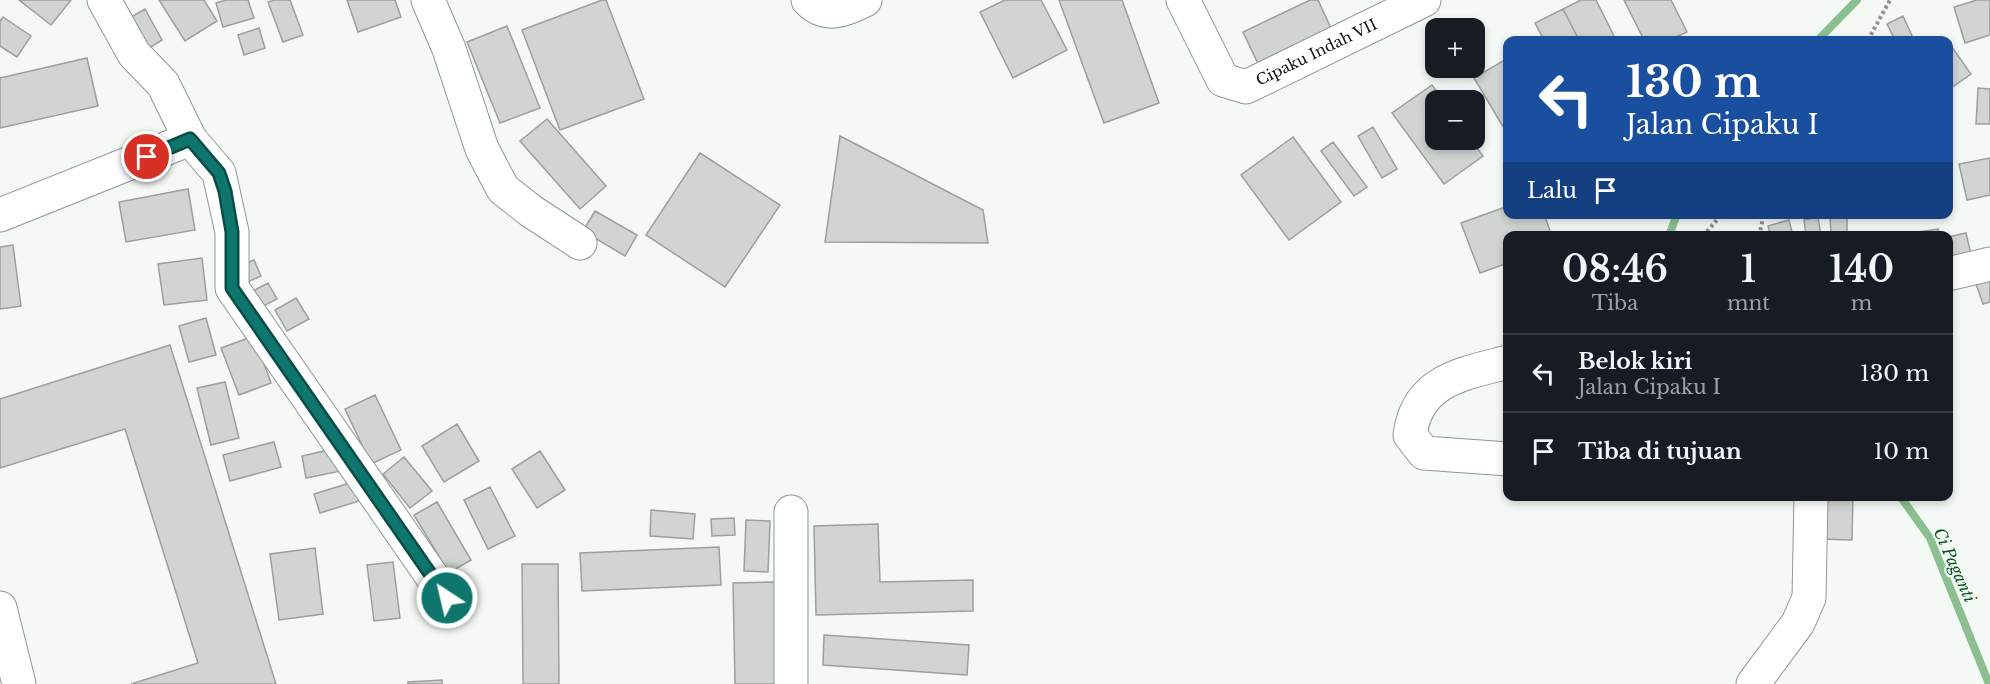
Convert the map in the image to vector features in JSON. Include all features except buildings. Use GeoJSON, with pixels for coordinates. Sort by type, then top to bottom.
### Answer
{"type":"FeatureCollection","features":[{"type":"Feature","properties":{"kind":"street"},"geometry":{"type":"LineString","coordinates":[[104,0],[134,54],[163,84],[190,139],[219,173],[225,191],[232,232],[232,288],[447,598]]}},
{"type":"Feature","properties":{"kind":"street"},"geometry":{"type":"LineString","coordinates":[[428,0],[449,49],[482,149],[502,189],[580,243]]}},
{"type":"Feature","properties":{"kind":"street"},"geometry":{"type":"LineString","coordinates":[[808,0],[815,8],[838,12],[865,0]]}},
{"type":"Feature","properties":{"kind":"street","name":"Cipaku Indah VII"},"geometry":{"type":"LineString","coordinates":[[1183,0],[1223,80],[1246,87],[1424,0]]}},
{"type":"Feature","properties":{"kind":"street"},"geometry":{"type":"LineString","coordinates":[[0,215],[190,139]]}},
{"type":"Feature","properties":{"kind":"street"},"geometry":{"type":"LineString","coordinates":[[1953,273],[1990,264]]}},
{"type":"Feature","properties":{"kind":"street"},"geometry":{"type":"LineString","coordinates":[[1503,363],[1451,377],[1431,391],[1413,415],[1410,435],[1424,453],[1503,459]]}},
{"type":"Feature","properties":{"kind":"street"},"geometry":{"type":"LineString","coordinates":[[1753,684],[1798,624],[1809,598],[1811,501]]}},
{"type":"Feature","properties":{"kind":"street"},"geometry":{"type":"LineString","coordinates":[[791,512],[791,684]]}},
{"type":"Feature","properties":{"kind":"street"},"geometry":{"type":"LineString","coordinates":[[0,608],[19,684]]}},
{"type":"Feature","properties":{"kind":"path"},"geometry":{"type":"LineString","coordinates":[[1870,36],[1890,0]]}},
{"type":"Feature","properties":{"kind":"path"},"geometry":{"type":"LineString","coordinates":[[1707,231],[1718,219]]}},
{"type":"Feature","properties":{"kind":"waterway","name":"Ci Paganti"},"geometry":{"type":"LineString","coordinates":[[1822,36],[1857,0]]}},
{"type":"Feature","properties":{"kind":"waterway","name":"Ci Paganti"},"geometry":{"type":"LineString","coordinates":[[1671,231],[1675,219]]}},
{"type":"Feature","properties":{"kind":"waterway","name":"Ci Paganti"},"geometry":{"type":"LineString","coordinates":[[1904,501],[1930,538],[1989,684]]}},
{"type":"Feature","properties":{"kind":"route"},"geometry":{"type":"LineString","coordinates":[[147,157],[190,139],[219,173],[225,191],[232,232],[232,288],[447,598]]}}]}
